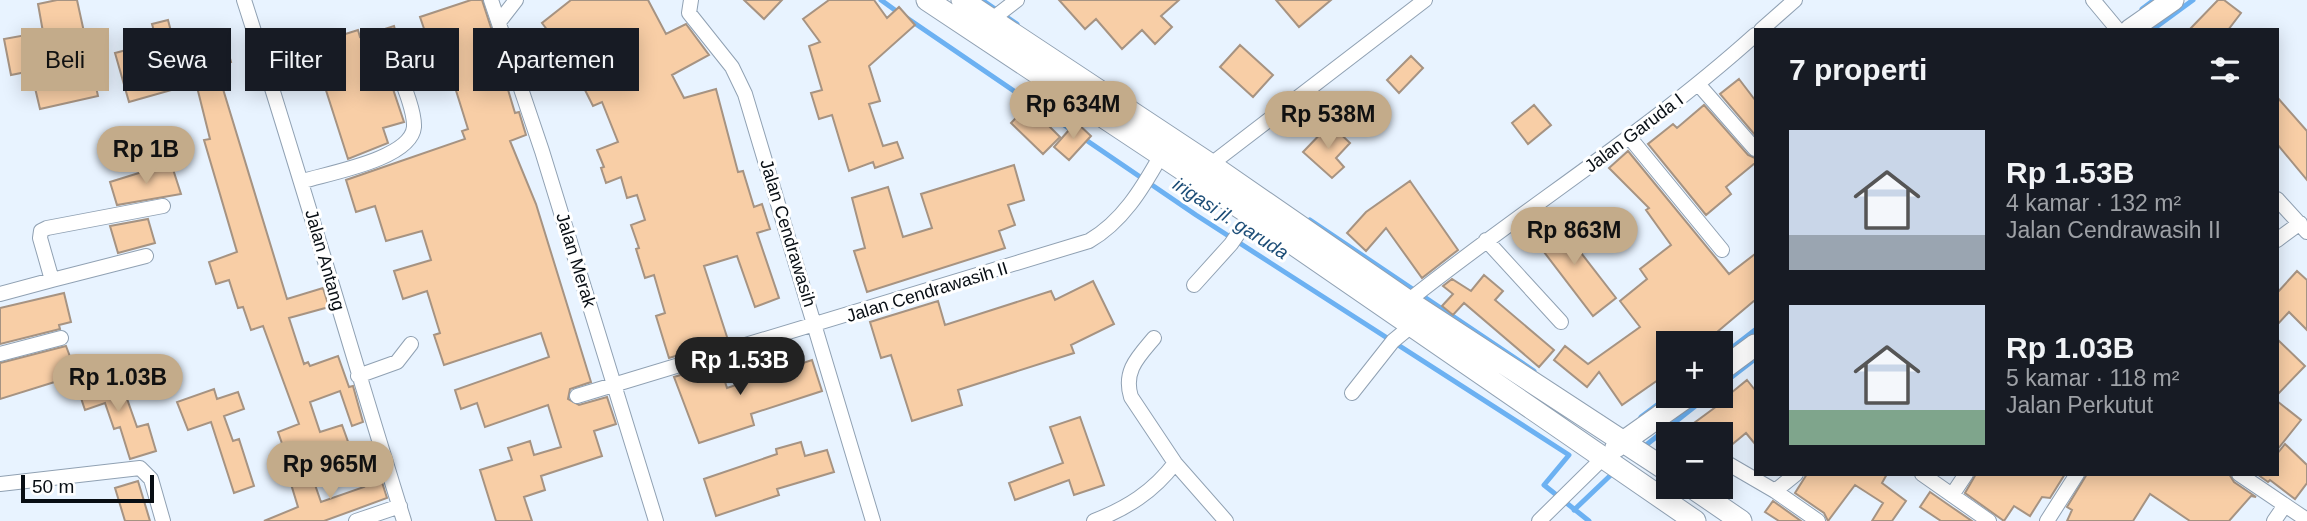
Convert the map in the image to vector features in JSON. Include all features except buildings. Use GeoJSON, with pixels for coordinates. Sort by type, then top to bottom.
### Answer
{"type":"FeatureCollection","features":[{"type":"Feature","properties":{"kind":"main road"},"geometry":{"type":"LineString","coordinates":[[927,0],[1251,215],[1695,521]]}},
{"type":"Feature","properties":{"kind":"main road"},"geometry":{"type":"LineString","coordinates":[[962,0],[1210,164],[1408,301],[1656,463]]}},
{"type":"Feature","properties":{"kind":"main road"},"geometry":{"type":"LineString","coordinates":[[2133,28],[2173,0]]}},
{"type":"Feature","properties":{"kind":"main road"},"geometry":{"type":"LineString","coordinates":[[1733,361],[1754,346]]}},
{"type":"Feature","properties":{"kind":"main road"},"geometry":{"type":"LineString","coordinates":[[1603,458],[1672,408]]}},
{"type":"Feature","properties":{"kind":"main road"},"geometry":{"type":"LineString","coordinates":[[1709,499],[1741,521]]}},
{"type":"Feature","properties":{"kind":"street","name":"Jalan Antang"},"geometry":{"type":"LineString","coordinates":[[244,0],[303,181],[358,376],[402,514]]}},
{"type":"Feature","properties":{"kind":"street","name":"Jalan Merak"},"geometry":{"type":"LineString","coordinates":[[491,0],[542,151],[656,521]]}},
{"type":"Feature","properties":{"kind":"street"},"geometry":{"type":"LineString","coordinates":[[499,22],[516,0]]}},
{"type":"Feature","properties":{"kind":"street","name":"Jalan Cendrawasih"},"geometry":{"type":"LineString","coordinates":[[691,0],[689,13],[732,67],[745,94],[817,326],[873,521]]}},
{"type":"Feature","properties":{"kind":"street"},"geometry":{"type":"LineString","coordinates":[[990,20],[1017,0]]}},
{"type":"Feature","properties":{"kind":"street"},"geometry":{"type":"LineString","coordinates":[[1194,179],[1424,0]]}},
{"type":"Feature","properties":{"kind":"street"},"geometry":{"type":"LineString","coordinates":[[1763,28],[1795,0]]}},
{"type":"Feature","properties":{"kind":"street"},"geometry":{"type":"LineString","coordinates":[[2093,0],[2116,28]]}},
{"type":"Feature","properties":{"kind":"street","name":"Jalan Garuda I"},"geometry":{"type":"LineString","coordinates":[[1408,301],[1486,240],[1630,138],[1699,85],[1754,36]]}},
{"type":"Feature","properties":{"kind":"street"},"geometry":{"type":"LineString","coordinates":[[1699,85],[1754,148]]}},
{"type":"Feature","properties":{"kind":"street"},"geometry":{"type":"LineString","coordinates":[[303,181],[389,155],[408,143],[412,136],[413,117],[404,91]]}},
{"type":"Feature","properties":{"kind":"street"},"geometry":{"type":"LineString","coordinates":[[1630,138],[1722,250]]}},
{"type":"Feature","properties":{"kind":"street","name":"Jalan Cendrawasih II"},"geometry":{"type":"LineString","coordinates":[[578,396],[817,326],[1089,241],[1115,222],[1144,184],[1160,157]]}},
{"type":"Feature","properties":{"kind":"street"},"geometry":{"type":"LineString","coordinates":[[2279,201],[2303,228],[2279,239]]}},
{"type":"Feature","properties":{"kind":"street"},"geometry":{"type":"LineString","coordinates":[[52,280],[40,238],[41,231],[163,206]]}},
{"type":"Feature","properties":{"kind":"street"},"geometry":{"type":"LineString","coordinates":[[1194,285],[1235,240],[1251,215]]}},
{"type":"Feature","properties":{"kind":"street"},"geometry":{"type":"LineString","coordinates":[[1486,240],[1561,322]]}},
{"type":"Feature","properties":{"kind":"street"},"geometry":{"type":"LineString","coordinates":[[0,294],[146,256]]}},
{"type":"Feature","properties":{"kind":"street"},"geometry":{"type":"LineString","coordinates":[[1352,393],[1390,345],[1410,327]]}},
{"type":"Feature","properties":{"kind":"street"},"geometry":{"type":"LineString","coordinates":[[0,354],[61,338]]}},
{"type":"Feature","properties":{"kind":"street"},"geometry":{"type":"LineString","coordinates":[[1154,338],[1132,365],[1128,386],[1139,410],[1175,463],[1226,521]]}},
{"type":"Feature","properties":{"kind":"street"},"geometry":{"type":"LineString","coordinates":[[358,376],[397,362],[411,344]]}},
{"type":"Feature","properties":{"kind":"street"},"geometry":{"type":"LineString","coordinates":[[1539,521],[1603,458]]}},
{"type":"Feature","properties":{"kind":"street"},"geometry":{"type":"LineString","coordinates":[[1094,521],[1137,500],[1161,481],[1175,463]]}},
{"type":"Feature","properties":{"kind":"street"},"geometry":{"type":"LineString","coordinates":[[1733,467],[1818,521]]}},
{"type":"Feature","properties":{"kind":"street"},"geometry":{"type":"LineString","coordinates":[[0,484],[140,468],[151,479],[163,521]]}},
{"type":"Feature","properties":{"kind":"street"},"geometry":{"type":"LineString","coordinates":[[1774,491],[1793,476]]}},
{"type":"Feature","properties":{"kind":"street"},"geometry":{"type":"LineString","coordinates":[[1925,476],[1989,521]]}},
{"type":"Feature","properties":{"kind":"street"},"geometry":{"type":"LineString","coordinates":[[1952,495],[1965,476]]}},
{"type":"Feature","properties":{"kind":"street"},"geometry":{"type":"LineString","coordinates":[[2046,521],[2076,476]]}},
{"type":"Feature","properties":{"kind":"street"},"geometry":{"type":"LineString","coordinates":[[2242,476],[2307,520]]}},
{"type":"Feature","properties":{"kind":"street"},"geometry":{"type":"LineString","coordinates":[[2274,521],[2285,505]]}},
{"type":"Feature","properties":{"kind":"street"},"geometry":{"type":"LineString","coordinates":[[356,521],[402,514]]}},
{"type":"Feature","properties":{"kind":"waterway","name":"irigasi jl. garuda"},"geometry":{"type":"LineString","coordinates":[[881,0],[899,13]]}},
{"type":"Feature","properties":{"kind":"waterway"},"geometry":{"type":"LineString","coordinates":[[982,0],[1017,24]]}},
{"type":"Feature","properties":{"kind":"waterway"},"geometry":{"type":"LineString","coordinates":[[2142,9],[2154,0]]}},
{"type":"Feature","properties":{"kind":"waterway"},"geometry":{"type":"LineString","coordinates":[[2155,28],[2193,0]]}},
{"type":"Feature","properties":{"kind":"waterway","name":"irigasi jl. garuda"},"geometry":{"type":"LineString","coordinates":[[907,18],[1196,215],[1569,455],[1544,485],[1589,521]]}},
{"type":"Feature","properties":{"kind":"waterway"},"geometry":{"type":"LineString","coordinates":[[1310,220],[1534,371]]}},
{"type":"Feature","properties":{"kind":"waterway"},"geometry":{"type":"LineString","coordinates":[[1733,347],[1754,331]]}},
{"type":"Feature","properties":{"kind":"waterway"},"geometry":{"type":"LineString","coordinates":[[1733,376],[1754,360]]}},
{"type":"Feature","properties":{"kind":"waterway"},"geometry":{"type":"LineString","coordinates":[[1641,417],[1656,406]]}},
{"type":"Feature","properties":{"kind":"waterway"},"geometry":{"type":"LineString","coordinates":[[1641,449],[1693,408]]}},
{"type":"Feature","properties":{"kind":"waterway"},"geometry":{"type":"LineString","coordinates":[[1574,510],[1615,471]]}}]}
